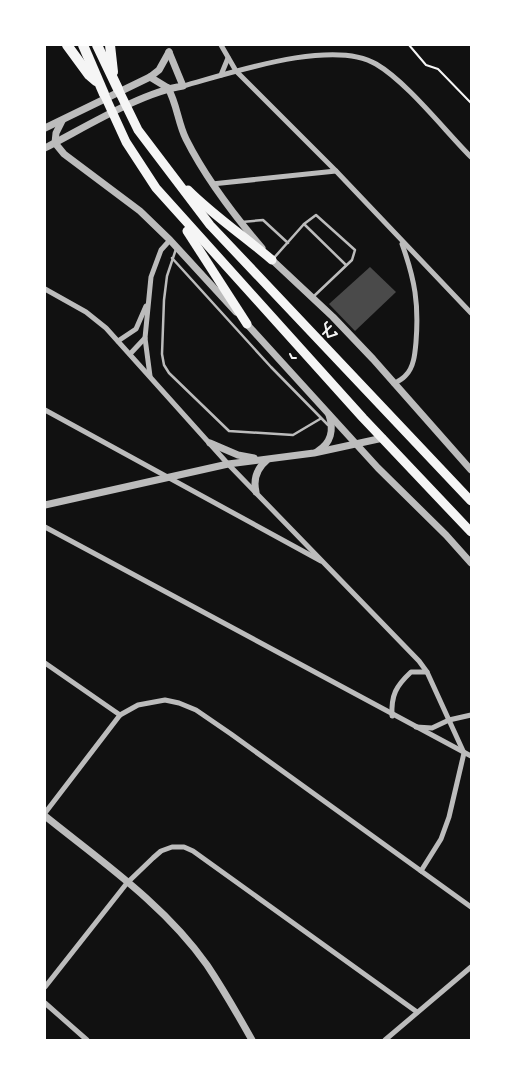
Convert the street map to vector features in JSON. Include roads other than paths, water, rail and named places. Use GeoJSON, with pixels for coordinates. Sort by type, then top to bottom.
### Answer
{"type":"FeatureCollection","features":[{"type":"Feature","properties":{"kind":"highway"},"geometry":{"type":"LineString","coordinates":[[67,45],[88,75],[102,89]]}},
{"type":"Feature","properties":{"kind":"highway"},"geometry":{"type":"LineString","coordinates":[[83,45],[126,142],[192,238],[247,324]]}},
{"type":"Feature","properties":{"kind":"highway"},"geometry":{"type":"LineString","coordinates":[[97,45],[138,130],[210,225],[471,501]]}},
{"type":"Feature","properties":{"kind":"highway"},"geometry":{"type":"LineString","coordinates":[[110,45],[113,78]]}},
{"type":"Feature","properties":{"kind":"highway"},"geometry":{"type":"LineString","coordinates":[[170,173],[208,211],[236,230],[272,260]]}},
{"type":"Feature","properties":{"kind":"highway"},"geometry":{"type":"LineString","coordinates":[[156,188],[471,532]]}},
{"type":"Feature","properties":{"kind":"street"},"geometry":{"type":"LineString","coordinates":[[221,45],[236,71],[336,170],[471,313]]}},
{"type":"Feature","properties":{"kind":"street"},"geometry":{"type":"LineString","coordinates":[[45,128],[150,78],[158,70],[169,48]]}},
{"type":"Feature","properties":{"kind":"street"},"geometry":{"type":"LineString","coordinates":[[169,48],[183,86]]}},
{"type":"Feature","properties":{"kind":"street"},"geometry":{"type":"LineString","coordinates":[[45,148],[168,88],[183,86],[236,71],[334,53],[351,54],[366,58],[394,77],[471,158]]}},
{"type":"Feature","properties":{"kind":"street"},"geometry":{"type":"LineString","coordinates":[[221,75],[228,58]]}},
{"type":"Feature","properties":{"kind":"street"},"geometry":{"type":"LineString","coordinates":[[150,78],[168,88],[186,138],[212,184],[240,223],[272,260],[333,317],[471,470]]}},
{"type":"Feature","properties":{"kind":"street"},"geometry":{"type":"LineString","coordinates":[[62,121],[56,133],[55,143],[64,154],[121,195],[170,240],[378,468],[471,564]]}},
{"type":"Feature","properties":{"kind":"street"},"geometry":{"type":"LineString","coordinates":[[212,184],[336,170]]}},
{"type":"Feature","properties":{"kind":"street"},"geometry":{"type":"LineString","coordinates":[[150,376],[145,338],[148,301],[155,262],[170,240]]}},
{"type":"Feature","properties":{"kind":"street"},"geometry":{"type":"LineString","coordinates":[[394,384],[406,376],[411,367],[415,354],[418,313],[413,273],[401,241]]}},
{"type":"Feature","properties":{"kind":"street"},"geometry":{"type":"LineString","coordinates":[[45,289],[86,312],[106,328],[228,464],[327,564],[419,661],[427,672],[464,753],[450,817],[441,840],[421,871]]}},
{"type":"Feature","properties":{"kind":"street"},"geometry":{"type":"LineString","coordinates":[[118,341],[136,330],[148,301]]}},
{"type":"Feature","properties":{"kind":"street"},"geometry":{"type":"LineString","coordinates":[[130,354],[145,338]]}},
{"type":"Feature","properties":{"kind":"street"},"geometry":{"type":"LineString","coordinates":[[45,410],[327,564]]}},
{"type":"Feature","properties":{"kind":"street"},"geometry":{"type":"LineString","coordinates":[[314,453],[326,445],[332,428],[327,411]]}},
{"type":"Feature","properties":{"kind":"street"},"geometry":{"type":"LineString","coordinates":[[45,505],[228,464],[314,453],[383,438]]}},
{"type":"Feature","properties":{"kind":"street"},"geometry":{"type":"LineString","coordinates":[[210,444],[238,455],[267,459]]}},
{"type":"Feature","properties":{"kind":"street"},"geometry":{"type":"LineString","coordinates":[[256,492],[257,470],[267,459]]}},
{"type":"Feature","properties":{"kind":"street"},"geometry":{"type":"LineString","coordinates":[[45,527],[392,716],[471,756]]}},
{"type":"Feature","properties":{"kind":"street"},"geometry":{"type":"LineString","coordinates":[[45,663],[120,715]]}},
{"type":"Feature","properties":{"kind":"street"},"geometry":{"type":"LineString","coordinates":[[392,716],[392,696],[396,688],[411,672],[427,672]]}},
{"type":"Feature","properties":{"kind":"street"},"geometry":{"type":"LineString","coordinates":[[252,1040],[206,965],[152,905],[45,815],[120,715],[138,706],[165,700],[179,702],[196,710],[471,908]]}},
{"type":"Feature","properties":{"kind":"street"},"geometry":{"type":"LineString","coordinates":[[413,727],[432,728],[449,720],[471,715]]}},
{"type":"Feature","properties":{"kind":"street"},"geometry":{"type":"LineString","coordinates":[[45,987],[127,883],[161,851],[172,847],[184,847],[193,851],[417,1012]]}},
{"type":"Feature","properties":{"kind":"street"},"geometry":{"type":"LineString","coordinates":[[385,1040],[470,969]]}},
{"type":"Feature","properties":{"kind":"street"},"geometry":{"type":"LineString","coordinates":[[45,1003],[87,1040]]}},
{"type":"Feature","properties":{"kind":"lane"},"geometry":{"type":"LineString","coordinates":[[272,260],[314,215],[319,216],[355,250],[355,257],[326,282],[312,298]]}},
{"type":"Feature","properties":{"kind":"lane"},"geometry":{"type":"LineString","coordinates":[[240,223],[264,220],[288,243]]}},
{"type":"Feature","properties":{"kind":"lane"},"geometry":{"type":"LineString","coordinates":[[304,224],[346,266]]}},
{"type":"Feature","properties":{"kind":"lane"},"geometry":{"type":"LineString","coordinates":[[176,247],[164,300],[162,354],[169,373],[229,431],[293,435],[320,418]]}},
{"type":"Feature","properties":{"kind":"lane"},"geometry":{"type":"LineString","coordinates":[[172,258],[320,418],[332,428]]}}]}
